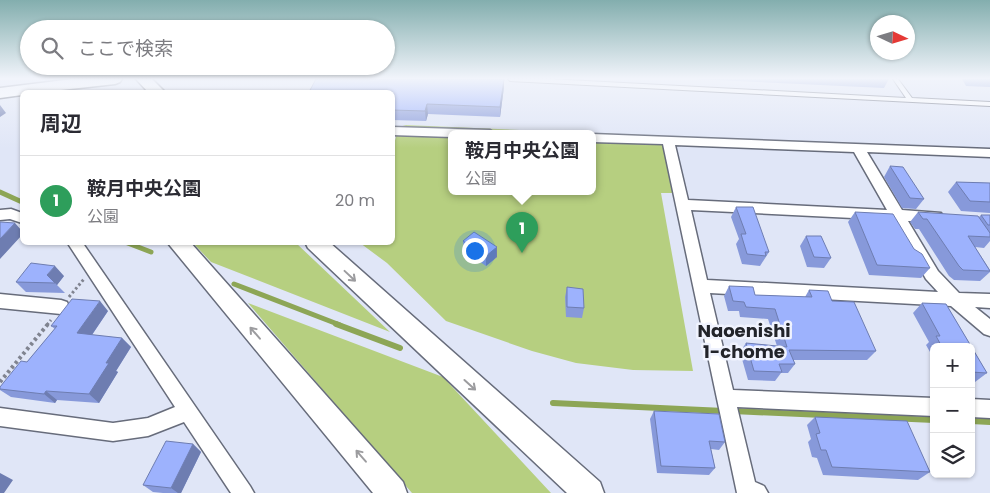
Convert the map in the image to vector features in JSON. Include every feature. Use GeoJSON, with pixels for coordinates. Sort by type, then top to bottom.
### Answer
{"type":"FeatureCollection","features":[{"type":"Feature","properties":{"kind":"street"},"geometry":{"type":"LineString","coordinates":[[395,131],[448,133]]}},
{"type":"Feature","properties":{"kind":"street"},"geometry":{"type":"LineString","coordinates":[[596,138],[990,153]]}},
{"type":"Feature","properties":{"kind":"street"},"geometry":{"type":"LineString","coordinates":[[668,141],[747,492],[757,493]]}},
{"type":"Feature","properties":{"kind":"street"},"geometry":{"type":"LineString","coordinates":[[858,148],[895,215],[932,275],[954,298],[990,330]]}},
{"type":"Feature","properties":{"kind":"street"},"geometry":{"type":"LineString","coordinates":[[682,205],[952,217]]}},
{"type":"Feature","properties":{"kind":"street"},"geometry":{"type":"LineString","coordinates":[[0,215],[11,214],[20,217]]}},
{"type":"Feature","properties":{"kind":"street"},"geometry":{"type":"LineString","coordinates":[[76,245],[243,493]]}},
{"type":"Feature","properties":{"kind":"street"},"geometry":{"type":"LineString","coordinates":[[180,245],[392,493]]}},
{"type":"Feature","properties":{"kind":"street"},"geometry":{"type":"LineString","coordinates":[[318,245],[589,493]]}},
{"type":"Feature","properties":{"kind":"street"},"geometry":{"type":"LineString","coordinates":[[700,286],[990,301]]}},
{"type":"Feature","properties":{"kind":"street"},"geometry":{"type":"LineString","coordinates":[[0,302],[60,307]]}},
{"type":"Feature","properties":{"kind":"street"},"geometry":{"type":"LineString","coordinates":[[725,398],[930,407]]}},
{"type":"Feature","properties":{"kind":"street"},"geometry":{"type":"LineString","coordinates":[[975,408],[990,409]]}},
{"type":"Feature","properties":{"kind":"street"},"geometry":{"type":"LineString","coordinates":[[0,417],[112,432],[148,426],[188,411]]}},
{"type":"Feature","properties":{"kind":"lane"},"geometry":{"type":"LineString","coordinates":[[958,102],[990,104]]}},
{"type":"Feature","properties":{"kind":"green space"},"geometry":{"type":"Polygon","coordinates":[[[406,125],[522,130],[448,130],[448,195],[596,195],[596,133],[661,136],[674,193],[661,193],[693,371],[633,370],[576,363],[532,351],[446,321],[387,263],[363,245],[395,245],[395,140],[399,127],[406,125]]]}},
{"type":"Feature","properties":{"kind":"green space"},"geometry":{"type":"Polygon","coordinates":[[[195,245],[298,245],[390,332],[211,262],[195,245]]]}},
{"type":"Feature","properties":{"kind":"green space"},"geometry":{"type":"Polygon","coordinates":[[[248,303],[443,377],[551,493],[412,493],[248,303]]]}},
{"type":"Feature","properties":{"kind":"building"},"geometry":{"type":"Polygon","coordinates":[[[395,102],[501,102],[500,107],[427,104],[425,111],[395,110],[395,102]]]}},
{"type":"Feature","properties":{"kind":"building"},"geometry":{"type":"Polygon","coordinates":[[[890,166],[903,167],[924,199],[910,198],[890,166]]]}},
{"type":"Feature","properties":{"kind":"building"},"geometry":{"type":"Polygon","coordinates":[[[956,182],[990,183],[990,202],[970,201],[956,182]]]}},
{"type":"Feature","properties":{"kind":"building"},"geometry":{"type":"Polygon","coordinates":[[[736,207],[753,207],[769,252],[765,252],[766,256],[747,254],[741,234],[746,234],[736,207]]]}},
{"type":"Feature","properties":{"kind":"building"},"geometry":{"type":"Polygon","coordinates":[[[855,212],[893,214],[914,249],[922,254],[930,268],[877,265],[855,212]]]}},
{"type":"Feature","properties":{"kind":"building"},"geometry":{"type":"Polygon","coordinates":[[[918,212],[978,216],[990,233],[990,237],[968,236],[990,271],[963,270],[927,219],[923,219],[918,212]]]}},
{"type":"Feature","properties":{"kind":"building"},"geometry":{"type":"Polygon","coordinates":[[[981,215],[990,215],[990,225],[988,225],[981,215]]]}},
{"type":"Feature","properties":{"kind":"building"},"geometry":{"type":"Polygon","coordinates":[[[0,222],[15,223],[0,239],[0,222]]]}},
{"type":"Feature","properties":{"kind":"building"},"geometry":{"type":"Polygon","coordinates":[[[474,232],[497,247],[486,256],[463,241],[474,232]]]}},
{"type":"Feature","properties":{"kind":"building"},"geometry":{"type":"Polygon","coordinates":[[[806,236],[821,236],[831,258],[814,257],[806,236]]]}},
{"type":"Feature","properties":{"kind":"building"},"geometry":{"type":"Polygon","coordinates":[[[31,263],[55,266],[47,275],[55,283],[16,282],[31,263]]]}},
{"type":"Feature","properties":{"kind":"building"},"geometry":{"type":"Polygon","coordinates":[[[729,286],[753,287],[755,295],[812,297],[809,290],[828,291],[832,301],[854,302],[876,351],[789,350],[795,364],[779,364],[782,372],[754,371],[746,343],[787,347],[775,309],[746,307],[744,302],[733,301],[729,286]]]}},
{"type":"Feature","properties":{"kind":"building"},"geometry":{"type":"Polygon","coordinates":[[[567,287],[583,289],[584,308],[567,307],[567,287]]]}},
{"type":"Feature","properties":{"kind":"building"},"geometry":{"type":"Polygon","coordinates":[[[72,299],[100,301],[77,333],[122,338],[89,394],[46,391],[44,394],[0,389],[21,361],[27,362],[57,326],[51,326],[72,299]]]}},
{"type":"Feature","properties":{"kind":"building"},"geometry":{"type":"Polygon","coordinates":[[[922,303],[946,304],[969,343],[940,343],[936,336],[940,336],[922,303]]]}},
{"type":"Feature","properties":{"kind":"building"},"geometry":{"type":"Polygon","coordinates":[[[975,353],[987,373],[975,372],[975,353]]]}},
{"type":"Feature","properties":{"kind":"building"},"geometry":{"type":"Polygon","coordinates":[[[654,411],[719,414],[725,442],[709,441],[715,468],[661,466],[654,411]]]}},
{"type":"Feature","properties":{"kind":"building"},"geometry":{"type":"Polygon","coordinates":[[[815,417],[907,421],[930,472],[832,467],[826,450],[821,450],[816,434],[820,433],[815,417]]]}},
{"type":"Feature","properties":{"kind":"building"},"geometry":{"type":"Polygon","coordinates":[[[166,441],[193,444],[171,488],[143,485],[166,441]]]}},
{"type":"Feature","properties":{"kind":"waterway"},"geometry":{"type":"LineString","coordinates":[[0,192],[20,201]]}},
{"type":"Feature","properties":{"kind":"waterway"},"geometry":{"type":"LineString","coordinates":[[133,245],[151,252]]}},
{"type":"Feature","properties":{"kind":"waterway"},"geometry":{"type":"LineString","coordinates":[[234,284],[340,325]]}},
{"type":"Feature","properties":{"kind":"waterway"},"geometry":{"type":"LineString","coordinates":[[336,324],[400,348]]}},
{"type":"Feature","properties":{"kind":"waterway"},"geometry":{"type":"LineString","coordinates":[[553,403],[724,411]]}},
{"type":"Feature","properties":{"kind":"waterway"},"geometry":{"type":"LineString","coordinates":[[733,411],[930,420]]}},
{"type":"Feature","properties":{"kind":"waterway"},"geometry":{"type":"LineString","coordinates":[[975,421],[990,422]]}},
{"type":"Feature","properties":{"kind":"place","name":"鞍月中央公園"},"geometry":{"type":"Point","coordinates":[522,253]}},
{"type":"Feature","properties":{"kind":"district","name":"Naoenishi 1-chome"},"geometry":{"type":"Point","coordinates":[744,341]}}]}
